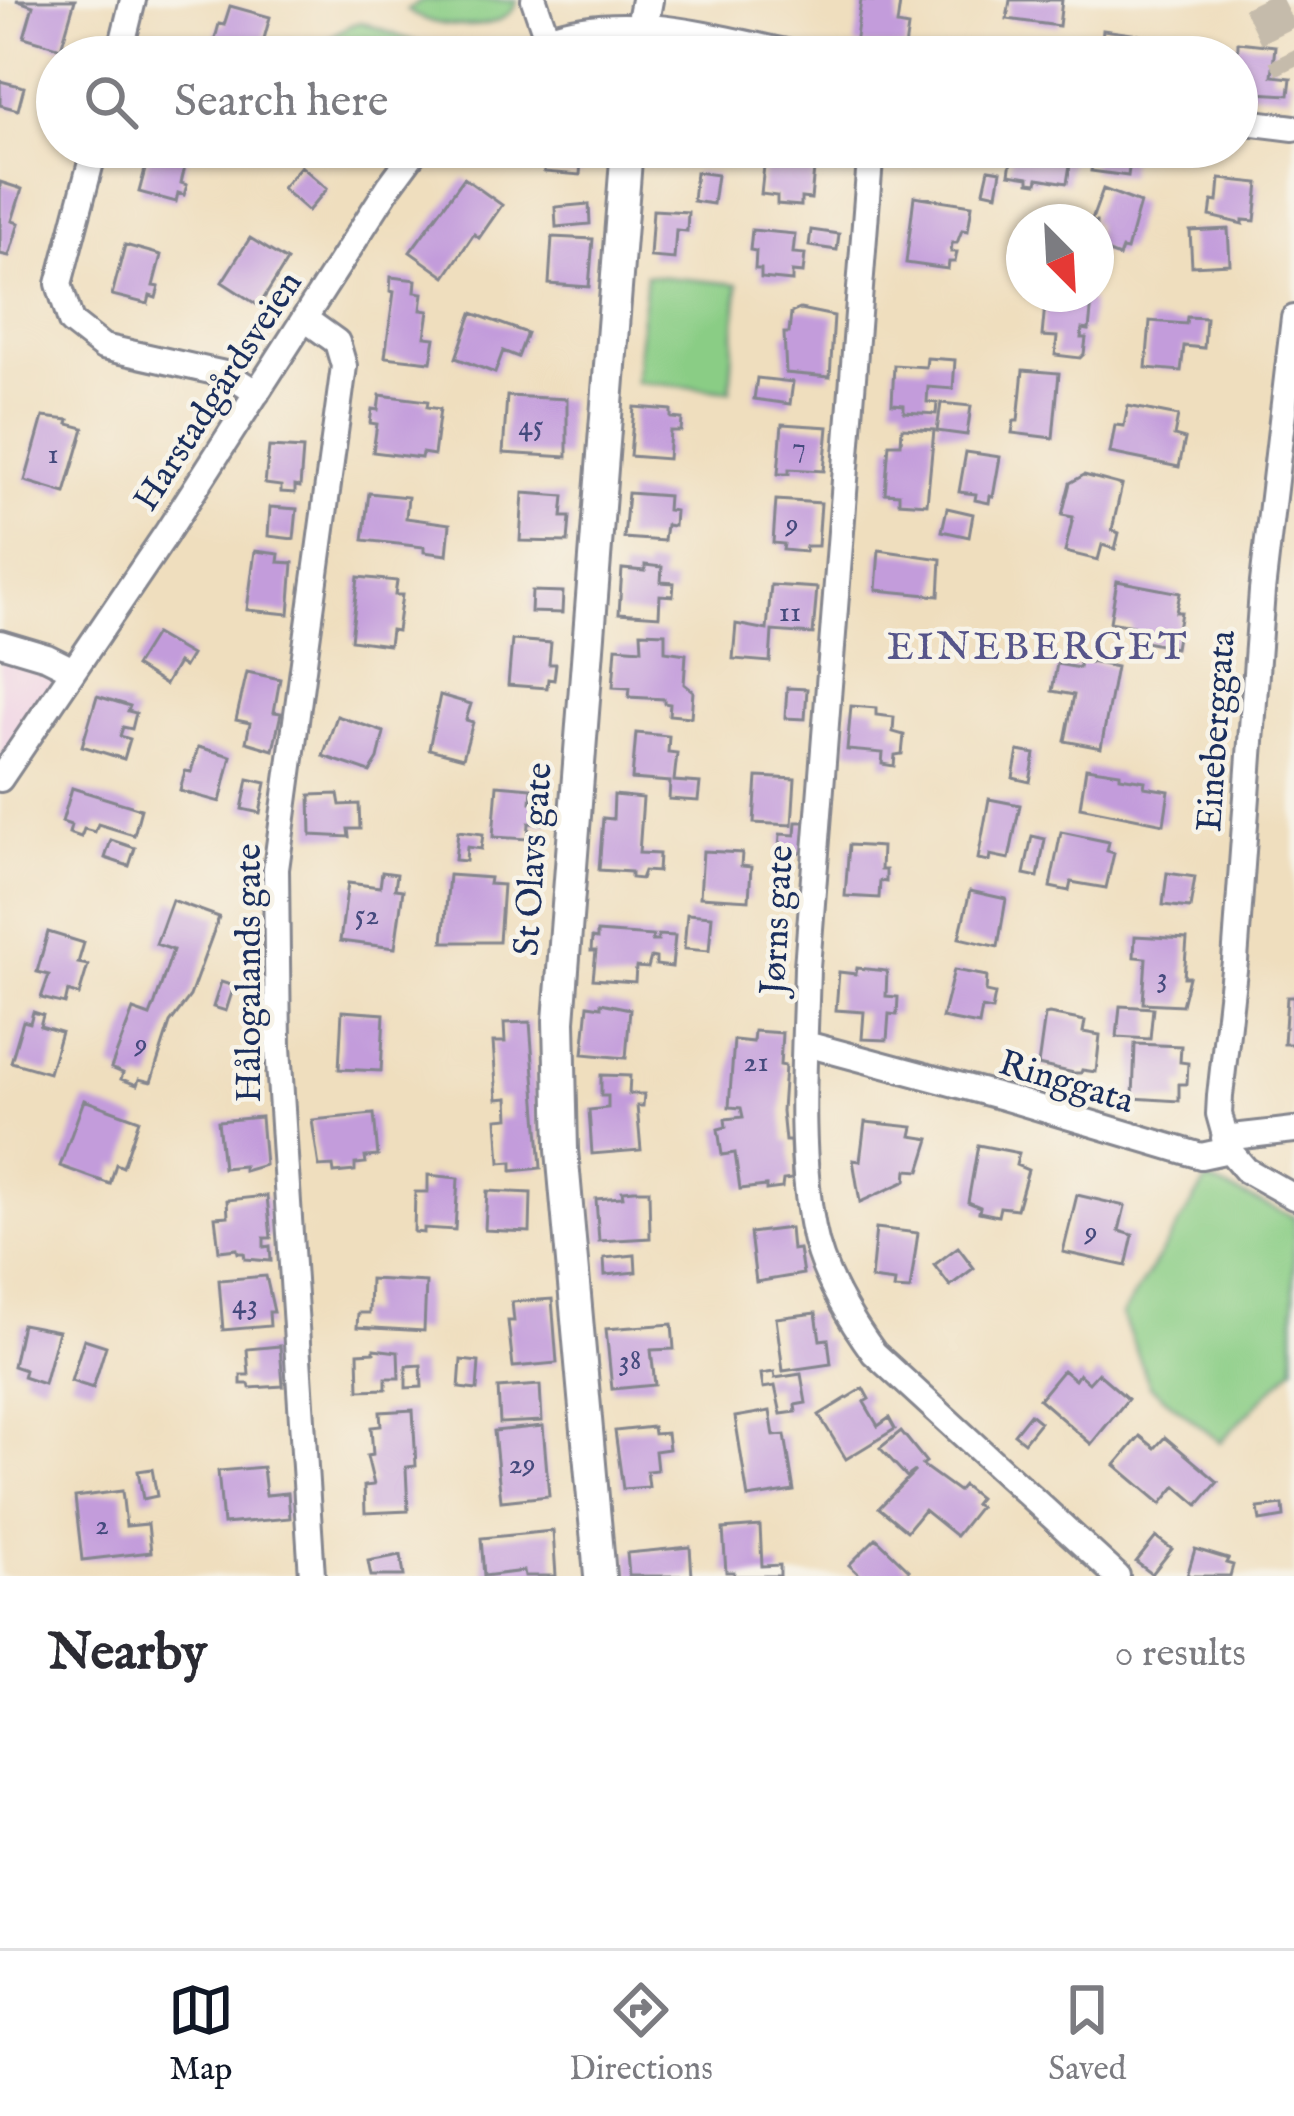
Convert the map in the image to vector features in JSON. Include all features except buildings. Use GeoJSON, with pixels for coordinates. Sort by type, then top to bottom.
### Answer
{"type":"FeatureCollection","features":[{"type":"Feature","properties":{"kind":"street"},"geometry":{"type":"LineString","coordinates":[[124,36],[133,0]]}},
{"type":"Feature","properties":{"kind":"street"},"geometry":{"type":"LineString","coordinates":[[534,0],[546,36]]}},
{"type":"Feature","properties":{"kind":"street"},"geometry":{"type":"LineString","coordinates":[[556,36],[644,13],[731,36]]}},
{"type":"Feature","properties":{"kind":"street"},"geometry":{"type":"LineString","coordinates":[[1258,124],[1294,128]]}},
{"type":"Feature","properties":{"kind":"street"},"geometry":{"type":"LineString","coordinates":[[89,168],[59,284],[71,322],[103,346],[229,376],[257,393]]}},
{"type":"Feature","properties":{"kind":"street","name":"Harstadgårdsveien"},"geometry":{"type":"LineString","coordinates":[[0,779],[402,168]]}},
{"type":"Feature","properties":{"kind":"street","name":"St Olavs gate"},"geometry":{"type":"LineString","coordinates":[[600,1576],[564,1172],[559,1021],[625,168]]}},
{"type":"Feature","properties":{"kind":"street","name":"Jørns gate"},"geometry":{"type":"LineString","coordinates":[[869,168],[820,781],[806,1044],[806,1169],[813,1232],[849,1318],[874,1353],[1118,1576]]}},
{"type":"Feature","properties":{"kind":"street","name":"Eineberggata"},"geometry":{"type":"LineString","coordinates":[[1227,1144],[1220,1096],[1254,678],[1294,318]]}},
{"type":"Feature","properties":{"kind":"street","name":"Hålogalands gate"},"geometry":{"type":"LineString","coordinates":[[305,319],[337,342],[344,366],[277,869],[278,1047],[312,1576]]}},
{"type":"Feature","properties":{"kind":"street"},"geometry":{"type":"LineString","coordinates":[[0,644],[73,670]]}},
{"type":"Feature","properties":{"kind":"street","name":"Ringgata"},"geometry":{"type":"LineString","coordinates":[[806,1044],[1201,1156],[1227,1144],[1294,1130]]}},
{"type":"Feature","properties":{"kind":"street"},"geometry":{"type":"LineString","coordinates":[[1227,1144],[1246,1170],[1294,1198]]}},
{"type":"Feature","properties":{"kind":"shaded area"},"geometry":{"type":"Polygon","coordinates":[[[0,639],[77,663],[0,785],[0,639]]]}},
{"type":"Feature","properties":{"kind":"green space"},"geometry":{"type":"Polygon","coordinates":[[[423,0],[517,0],[500,20],[468,26],[432,22],[407,10],[423,0]]]}},
{"type":"Feature","properties":{"kind":"green space"},"geometry":{"type":"Polygon","coordinates":[[[361,22],[399,36],[334,36],[361,22]]]}},
{"type":"Feature","properties":{"kind":"green space"},"geometry":{"type":"Polygon","coordinates":[[[646,275],[738,284],[730,391],[636,382],[646,275]]]}},
{"type":"Feature","properties":{"kind":"green space"},"geometry":{"type":"Polygon","coordinates":[[[1207,1180],[1294,1217],[1294,1367],[1220,1442],[1150,1386],[1122,1315],[1207,1180]]]}},
{"type":"Feature","properties":{"kind":"tunnel"},"geometry":{"type":"LineString","coordinates":[[1261,0],[1294,67]]}},
{"type":"Feature","properties":{"kind":"district","name":"EINEBERGET"},"geometry":{"type":"Point","coordinates":[1038,645]}}]}
